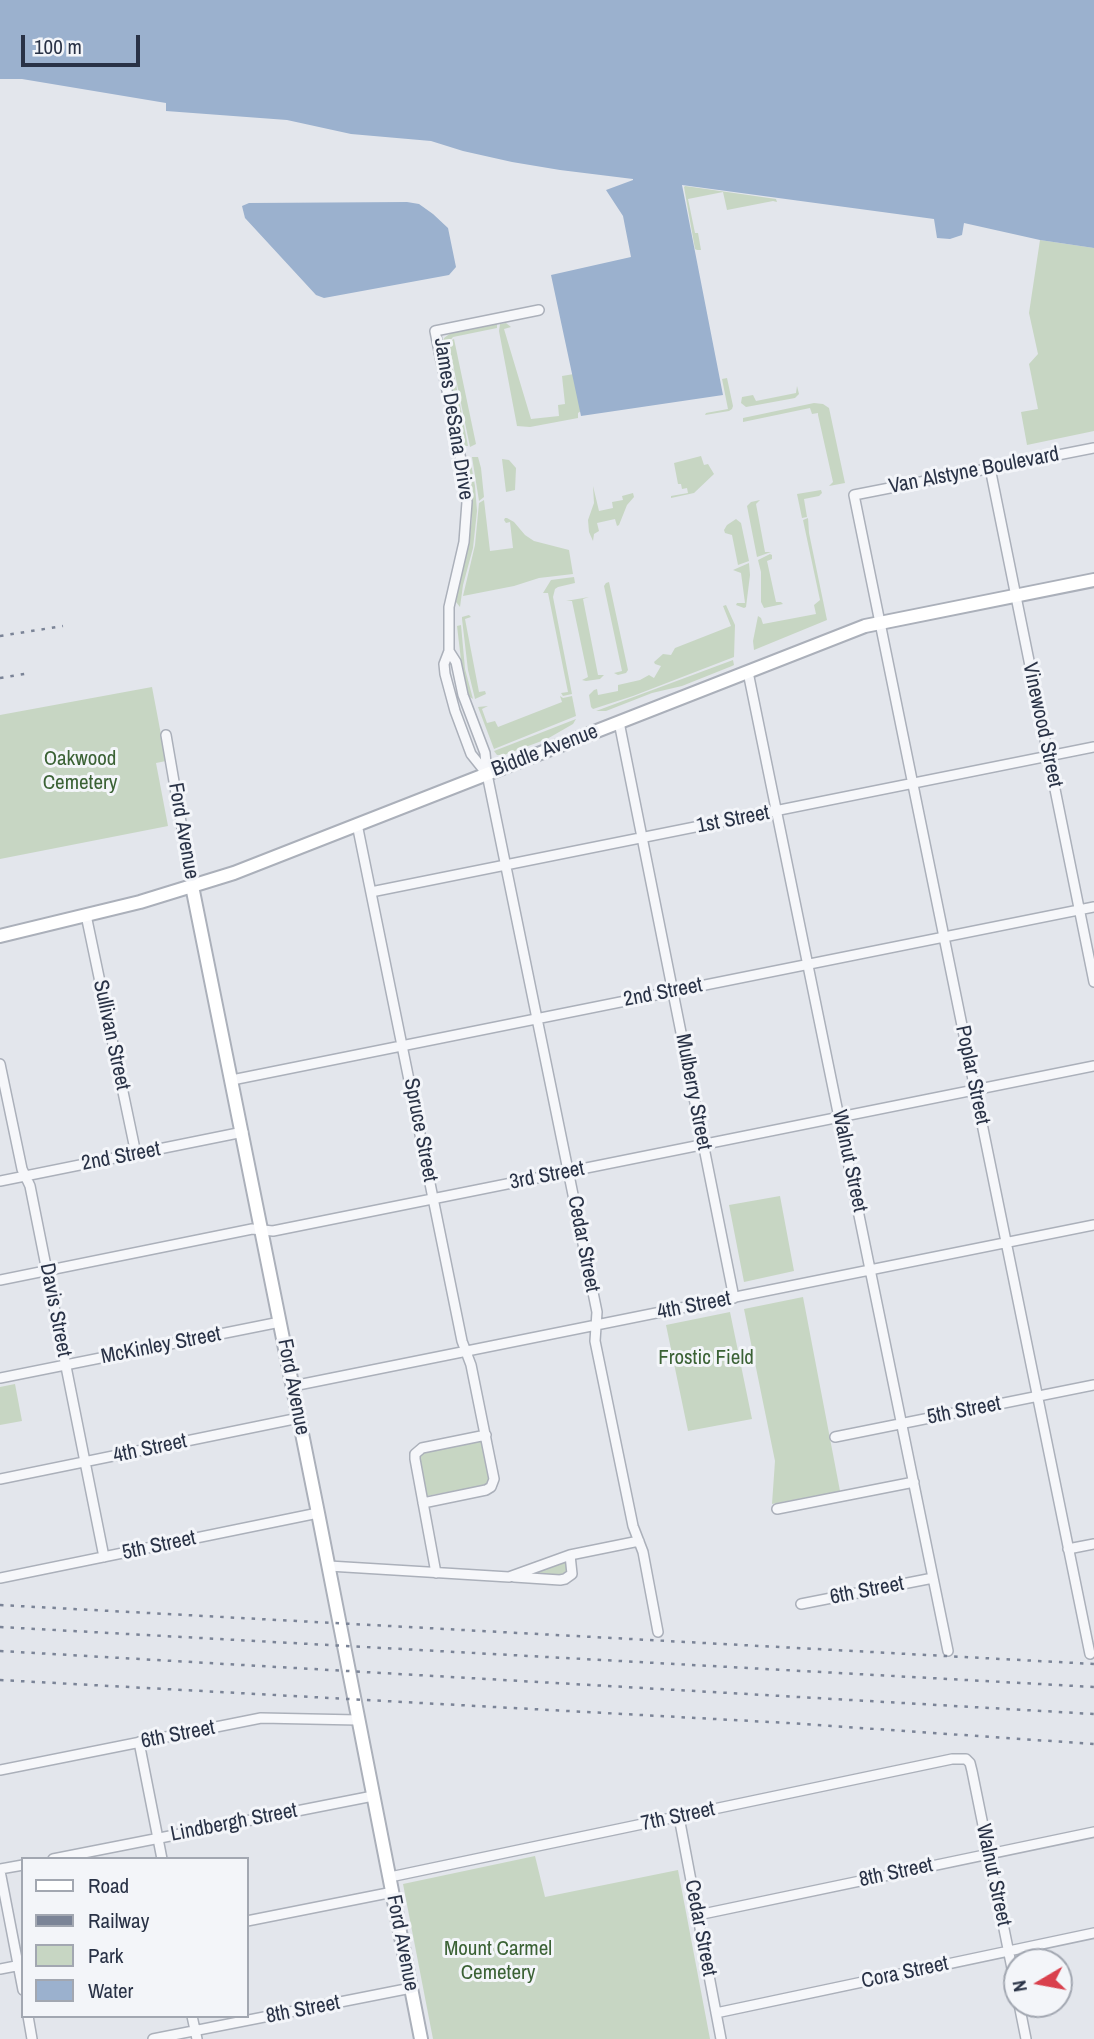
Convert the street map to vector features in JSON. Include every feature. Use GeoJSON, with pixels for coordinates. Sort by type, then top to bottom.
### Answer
{"type":"FeatureCollection","features":[{"type":"Feature","properties":{"kind":"main road","name":"Biddle Avenue"},"geometry":{"type":"LineString","coordinates":[[0,936],[234,873],[865,626],[1094,580]]}},
{"type":"Feature","properties":{"kind":"main road","name":"Ford Avenue"},"geometry":{"type":"LineString","coordinates":[[192,886],[243,1132],[421,2039]]}},
{"type":"Feature","properties":{"kind":"street","name":"James DeSana Drive"},"geometry":{"type":"LineString","coordinates":[[487,774],[473,758],[452,702],[444,664],[449,651],[449,607],[464,542],[467,502],[435,331],[540,310]]}},
{"type":"Feature","properties":{"kind":"street","name":"Van Alstyne Boulevard"},"geometry":{"type":"LineString","coordinates":[[854,495],[1094,448]]}},
{"type":"Feature","properties":{"kind":"street","name":"Vinewood Street"},"geometry":{"type":"LineString","coordinates":[[990,468],[1094,982]]}},
{"type":"Feature","properties":{"kind":"street","name":"Poplar Street"},"geometry":{"type":"LineString","coordinates":[[854,495],[1090,1654]]}},
{"type":"Feature","properties":{"kind":"street","name":"Walnut Street"},"geometry":{"type":"LineString","coordinates":[[748,672],[948,1651]]}},
{"type":"Feature","properties":{"kind":"street","name":"Mulberry Street"},"geometry":{"type":"LineString","coordinates":[[619,722],[734,1298]]}},
{"type":"Feature","properties":{"kind":"street","name":"Ford Avenue"},"geometry":{"type":"LineString","coordinates":[[166,735],[192,886]]}},
{"type":"Feature","properties":{"kind":"street","name":"1st Street"},"geometry":{"type":"LineString","coordinates":[[371,892],[1094,747]]}},
{"type":"Feature","properties":{"kind":"street","name":"Cedar Street"},"geometry":{"type":"LineString","coordinates":[[487,774],[597,1312],[594,1338],[633,1526],[643,1552],[658,1632]]}},
{"type":"Feature","properties":{"kind":"street","name":"Spruce Street"},"geometry":{"type":"LineString","coordinates":[[357,824],[462,1341],[471,1365],[494,1479],[491,1487],[486,1490],[422,1503]]}},
{"type":"Feature","properties":{"kind":"street","name":"2nd Street"},"geometry":{"type":"LineString","coordinates":[[232,1080],[1094,906]]}},
{"type":"Feature","properties":{"kind":"street","name":"Sullivan Street"},"geometry":{"type":"LineString","coordinates":[[86,915],[136,1154]]}},
{"type":"Feature","properties":{"kind":"street","name":"Davis Street"},"geometry":{"type":"LineString","coordinates":[[0,1064],[25,1176],[30,1186],[104,1557]]}},
{"type":"Feature","properties":{"kind":"street","name":"3rd Street"},"geometry":{"type":"LineString","coordinates":[[0,1280],[207,1237],[252,1229],[273,1231],[1094,1066]]}},
{"type":"Feature","properties":{"kind":"street","name":"2nd Street"},"geometry":{"type":"LineString","coordinates":[[0,1181],[243,1132]]}},
{"type":"Feature","properties":{"kind":"street","name":"4th Street"},"geometry":{"type":"LineString","coordinates":[[293,1386],[1094,1225]]}},
{"type":"Feature","properties":{"kind":"street","name":"McKinley Street"},"geometry":{"type":"LineString","coordinates":[[0,1378],[280,1322]]}},
{"type":"Feature","properties":{"kind":"street","name":"5th Street"},"geometry":{"type":"LineString","coordinates":[[835,1437],[1094,1385]]}},
{"type":"Feature","properties":{"kind":"street","name":"4th Street"},"geometry":{"type":"LineString","coordinates":[[0,1479],[299,1418]]}},
{"type":"Feature","properties":{"kind":"street"},"geometry":{"type":"LineString","coordinates":[[436,1573],[415,1459],[417,1451],[485,1435]]}},
{"type":"Feature","properties":{"kind":"street"},"geometry":{"type":"LineString","coordinates":[[777,1509],[914,1482]]}},
{"type":"Feature","properties":{"kind":"street","name":"5th Street"},"geometry":{"type":"LineString","coordinates":[[0,1578],[318,1513]]}},
{"type":"Feature","properties":{"kind":"street"},"geometry":{"type":"LineString","coordinates":[[509,1577],[570,1555],[639,1541]]}},
{"type":"Feature","properties":{"kind":"street"},"geometry":{"type":"LineString","coordinates":[[1068,1549],[1094,1544]]}},
{"type":"Feature","properties":{"kind":"street"},"geometry":{"type":"LineString","coordinates":[[329,1566],[560,1580],[572,1574],[570,1555]]}},
{"type":"Feature","properties":{"kind":"street","name":"6th Street"},"geometry":{"type":"LineString","coordinates":[[801,1604],[933,1578]]}},
{"type":"Feature","properties":{"kind":"street","name":"6th Street"},"geometry":{"type":"LineString","coordinates":[[0,1770],[261,1718],[358,1720]]}},
{"type":"Feature","properties":{"kind":"street"},"geometry":{"type":"LineString","coordinates":[[139,1742],[162,1857]]}},
{"type":"Feature","properties":{"kind":"street","name":"7th Street"},"geometry":{"type":"LineString","coordinates":[[390,1877],[960,1758],[966,1759]]}},
{"type":"Feature","properties":{"kind":"street","name":"Walnut Street"},"geometry":{"type":"LineString","coordinates":[[966,1759],[970,1763],[1008,1948]]}},
{"type":"Feature","properties":{"kind":"street","name":"Lindbergh Street"},"geometry":{"type":"LineString","coordinates":[[63,1857],[373,1796]]}},
{"type":"Feature","properties":{"kind":"street","name":"Cedar Street"},"geometry":{"type":"LineString","coordinates":[[679,1817],[721,2039]]}},
{"type":"Feature","properties":{"kind":"street","name":"8th Street"},"geometry":{"type":"LineString","coordinates":[[698,1915],[1094,1832]]}},
{"type":"Feature","properties":{"kind":"street"},"geometry":{"type":"LineString","coordinates":[[0,1969],[20,1965],[0,1870],[21,1865]]}},
{"type":"Feature","properties":{"kind":"street"},"geometry":{"type":"LineString","coordinates":[[248,1921],[393,1892]]}},
{"type":"Feature","properties":{"kind":"street","name":"Cora Street"},"geometry":{"type":"LineString","coordinates":[[1023,1948],[1094,1933]]}},
{"type":"Feature","properties":{"kind":"street","name":"Cora Street"},"geometry":{"type":"LineString","coordinates":[[716,2012],[1003,1952]]}},
{"type":"Feature","properties":{"kind":"street","name":"8th Street"},"geometry":{"type":"LineString","coordinates":[[153,2039],[196,2035],[411,1987]]}},
{"type":"Feature","properties":{"kind":"street"},"geometry":{"type":"LineString","coordinates":[[28,2018],[32,2039]]}},
{"type":"Feature","properties":{"kind":"street"},"geometry":{"type":"LineString","coordinates":[[1022,2018],[1026,2039]]}},
{"type":"Feature","properties":{"kind":"green space"},"geometry":{"type":"Polygon","coordinates":[[[685,186],[776,199],[777,202],[727,210],[723,192],[688,199],[701,250],[697,250],[685,186]]]}},
{"type":"Feature","properties":{"kind":"green space"},"geometry":{"type":"Polygon","coordinates":[[[1040,240],[1094,248],[1094,431],[1027,445],[1021,412],[1038,409],[1029,364],[1038,354],[1029,313],[1040,240]]]}},
{"type":"Feature","properties":{"kind":"green space"},"geometry":{"type":"Polygon","coordinates":[[[506,323],[511,327],[504,329],[531,419],[559,416],[558,405],[565,404],[562,376],[574,374],[581,411],[578,418],[530,427],[517,426],[499,331],[500,324],[506,323]]]}},
{"type":"Feature","properties":{"kind":"green space"},"geometry":{"type":"Polygon","coordinates":[[[497,324],[497,328],[453,337],[448,343],[466,446],[463,445],[444,338],[451,333],[497,324]]]}},
{"type":"Feature","properties":{"kind":"green space"},"geometry":{"type":"Polygon","coordinates":[[[454,339],[476,444],[470,447],[449,345],[454,339]]]}},
{"type":"Feature","properties":{"kind":"green space"},"geometry":{"type":"Polygon","coordinates":[[[727,378],[732,409],[705,415],[728,409],[722,379],[727,378]]]}},
{"type":"Feature","properties":{"kind":"green space"},"geometry":{"type":"Polygon","coordinates":[[[797,386],[799,394],[795,398],[746,407],[741,403],[742,397],[753,395],[756,401],[796,393],[797,386]]]}},
{"type":"Feature","properties":{"kind":"green space"},"geometry":{"type":"Polygon","coordinates":[[[814,403],[829,408],[845,483],[829,486],[833,482],[818,413],[812,414],[810,408],[743,422],[743,418],[814,403]]]}},
{"type":"Feature","properties":{"kind":"green space"},"geometry":{"type":"Polygon","coordinates":[[[701,456],[704,465],[708,464],[714,474],[694,493],[671,498],[688,493],[687,488],[682,489],[681,484],[678,484],[674,463],[701,456]]]}},
{"type":"Feature","properties":{"kind":"green space"},"geometry":{"type":"Polygon","coordinates":[[[472,457],[478,457],[481,468],[484,497],[479,501],[472,457]]]}},
{"type":"Feature","properties":{"kind":"green space"},"geometry":{"type":"Polygon","coordinates":[[[470,458],[477,511],[473,548],[460,607],[456,602],[472,519],[472,492],[467,461],[470,458]]]}},
{"type":"Feature","properties":{"kind":"green space"},"geometry":{"type":"Polygon","coordinates":[[[502,459],[509,460],[516,468],[515,490],[506,492],[502,459]]]}},
{"type":"Feature","properties":{"kind":"green space"},"geometry":{"type":"Polygon","coordinates":[[[593,486],[599,511],[613,508],[612,502],[623,500],[622,496],[633,493],[634,497],[627,505],[619,525],[617,526],[615,519],[597,523],[599,531],[594,534],[593,541],[588,520],[594,503],[593,486]]]}},
{"type":"Feature","properties":{"kind":"green space"},"geometry":{"type":"Polygon","coordinates":[[[821,490],[819,496],[804,499],[807,517],[802,518],[797,494],[821,490]]]}},
{"type":"Feature","properties":{"kind":"green space"},"geometry":{"type":"Polygon","coordinates":[[[484,500],[490,551],[513,548],[510,522],[506,523],[504,520],[507,518],[534,541],[569,550],[573,574],[539,578],[463,596],[475,545],[479,503],[484,500]]]}},
{"type":"Feature","properties":{"kind":"green space"},"geometry":{"type":"Polygon","coordinates":[[[760,500],[756,504],[765,552],[771,552],[757,557],[747,506],[760,500]]]}},
{"type":"Feature","properties":{"kind":"green space"},"geometry":{"type":"Polygon","coordinates":[[[808,518],[827,620],[754,650],[758,616],[763,624],[816,614],[814,605],[820,600],[803,520],[808,518]]]}},
{"type":"Feature","properties":{"kind":"green space"},"geometry":{"type":"Polygon","coordinates":[[[736,519],[741,523],[749,561],[738,565],[732,535],[724,530],[736,519]]]}},
{"type":"Feature","properties":{"kind":"green space"},"geometry":{"type":"Polygon","coordinates":[[[770,554],[772,559],[767,561],[776,602],[783,604],[764,608],[761,602],[761,572],[758,560],[770,554]]]}},
{"type":"Feature","properties":{"kind":"green space"},"geometry":{"type":"Polygon","coordinates":[[[749,563],[750,575],[746,607],[744,608],[736,605],[745,603],[741,573],[733,570],[749,563]]]}},
{"type":"Feature","properties":{"kind":"green space"},"geometry":{"type":"Polygon","coordinates":[[[574,577],[575,583],[558,587],[553,597],[572,694],[563,696],[561,693],[568,692],[548,593],[543,593],[551,580],[574,577]]]}},
{"type":"Feature","properties":{"kind":"green space"},"geometry":{"type":"Polygon","coordinates":[[[609,582],[628,670],[618,675],[614,673],[622,671],[604,586],[609,582]]]}},
{"type":"Feature","properties":{"kind":"green space"},"geometry":{"type":"Polygon","coordinates":[[[589,597],[583,599],[598,675],[604,675],[600,679],[586,681],[582,680],[588,677],[572,601],[566,601],[589,597]]]}},
{"type":"Feature","properties":{"kind":"green space"},"geometry":{"type":"Polygon","coordinates":[[[726,605],[735,625],[734,657],[633,696],[593,709],[591,707],[589,695],[594,690],[597,689],[598,695],[618,691],[618,685],[649,675],[654,678],[661,666],[654,662],[663,654],[671,655],[675,648],[731,626],[723,606],[726,605]]]}},
{"type":"Feature","properties":{"kind":"green space"},"geometry":{"type":"Polygon","coordinates":[[[469,615],[471,617],[465,619],[479,692],[485,691],[486,694],[475,699],[468,670],[462,619],[469,615]]]}},
{"type":"Feature","properties":{"kind":"green space"},"geometry":{"type":"Polygon","coordinates":[[[461,625],[465,669],[473,699],[467,695],[463,677],[457,626],[461,625]]]}},
{"type":"Feature","properties":{"kind":"green space"},"geometry":{"type":"Polygon","coordinates":[[[733,660],[734,665],[682,686],[652,693],[606,711],[596,711],[733,660]]]}},
{"type":"Feature","properties":{"kind":"green space","name":"Oakwood Cemetery"},"geometry":{"type":"Polygon","coordinates":[[[152,687],[166,761],[156,763],[168,826],[0,859],[0,715],[152,687]]]}},
{"type":"Feature","properties":{"kind":"green space"},"geometry":{"type":"Polygon","coordinates":[[[560,696],[572,696],[576,716],[494,749],[478,707],[488,706],[482,709],[487,723],[495,721],[498,727],[562,702],[560,696]]]}},
{"type":"Feature","properties":{"kind":"green space"},"geometry":{"type":"Polygon","coordinates":[[[576,719],[573,724],[547,739],[504,755],[497,755],[494,751],[576,719]]]}},
{"type":"Feature","properties":{"kind":"green space"},"geometry":{"type":"Polygon","coordinates":[[[780,1196],[794,1271],[744,1282],[729,1205],[780,1196]]]}},
{"type":"Feature","properties":{"kind":"green space"},"geometry":{"type":"Polygon","coordinates":[[[803,1297],[840,1491],[772,1504],[775,1461],[744,1309],[803,1297]]]}},
{"type":"Feature","properties":{"kind":"green space","name":"Frostic Field"},"geometry":{"type":"Polygon","coordinates":[[[730,1312],[752,1419],[688,1431],[666,1325],[730,1312]]]}},
{"type":"Feature","properties":{"kind":"green space"},"geometry":{"type":"Polygon","coordinates":[[[15,1384],[22,1421],[0,1425],[0,1387],[15,1384]]]}},
{"type":"Feature","properties":{"kind":"green space"},"geometry":{"type":"Polygon","coordinates":[[[482,1441],[490,1484],[427,1496],[419,1454],[482,1441]]]}},
{"type":"Feature","properties":{"kind":"green space"},"geometry":{"type":"Polygon","coordinates":[[[570,1555],[573,1566],[565,1579],[509,1577],[570,1555]]]}},
{"type":"Feature","properties":{"kind":"green space","name":"Mount Carmel Cemetery"},"geometry":{"type":"Polygon","coordinates":[[[535,1856],[545,1897],[678,1870],[710,2039],[433,2039],[403,1884],[535,1856]]]}},
{"type":"Feature","properties":{"kind":"water"},"geometry":{"type":"Polygon","coordinates":[[[0,0],[1094,0],[1094,248],[1040,240],[964,223],[962,235],[950,239],[937,238],[934,219],[682,185],[723,395],[581,416],[551,275],[631,257],[623,216],[606,190],[633,179],[512,162],[431,141],[351,134],[287,120],[166,111],[166,103],[22,79],[0,79],[0,0]]]}},
{"type":"Feature","properties":{"kind":"water"},"geometry":{"type":"Polygon","coordinates":[[[249,203],[419,204],[448,228],[456,267],[449,275],[324,298],[316,295],[245,218],[242,206],[249,203]]]}},
{"type":"Feature","properties":{"kind":"railway"},"geometry":{"type":"LineString","coordinates":[[0,636],[63,626]]}},
{"type":"Feature","properties":{"kind":"railway"},"geometry":{"type":"LineString","coordinates":[[0,678],[30,673]]}},
{"type":"Feature","properties":{"kind":"railway"},"geometry":{"type":"LineString","coordinates":[[0,1605],[1094,1664]]}},
{"type":"Feature","properties":{"kind":"railway"},"geometry":{"type":"LineString","coordinates":[[0,1627],[1094,1687]]}},
{"type":"Feature","properties":{"kind":"railway"},"geometry":{"type":"LineString","coordinates":[[0,1651],[1094,1714]]}},
{"type":"Feature","properties":{"kind":"railway"},"geometry":{"type":"LineString","coordinates":[[0,1680],[788,1723],[1094,1744]]}}]}
